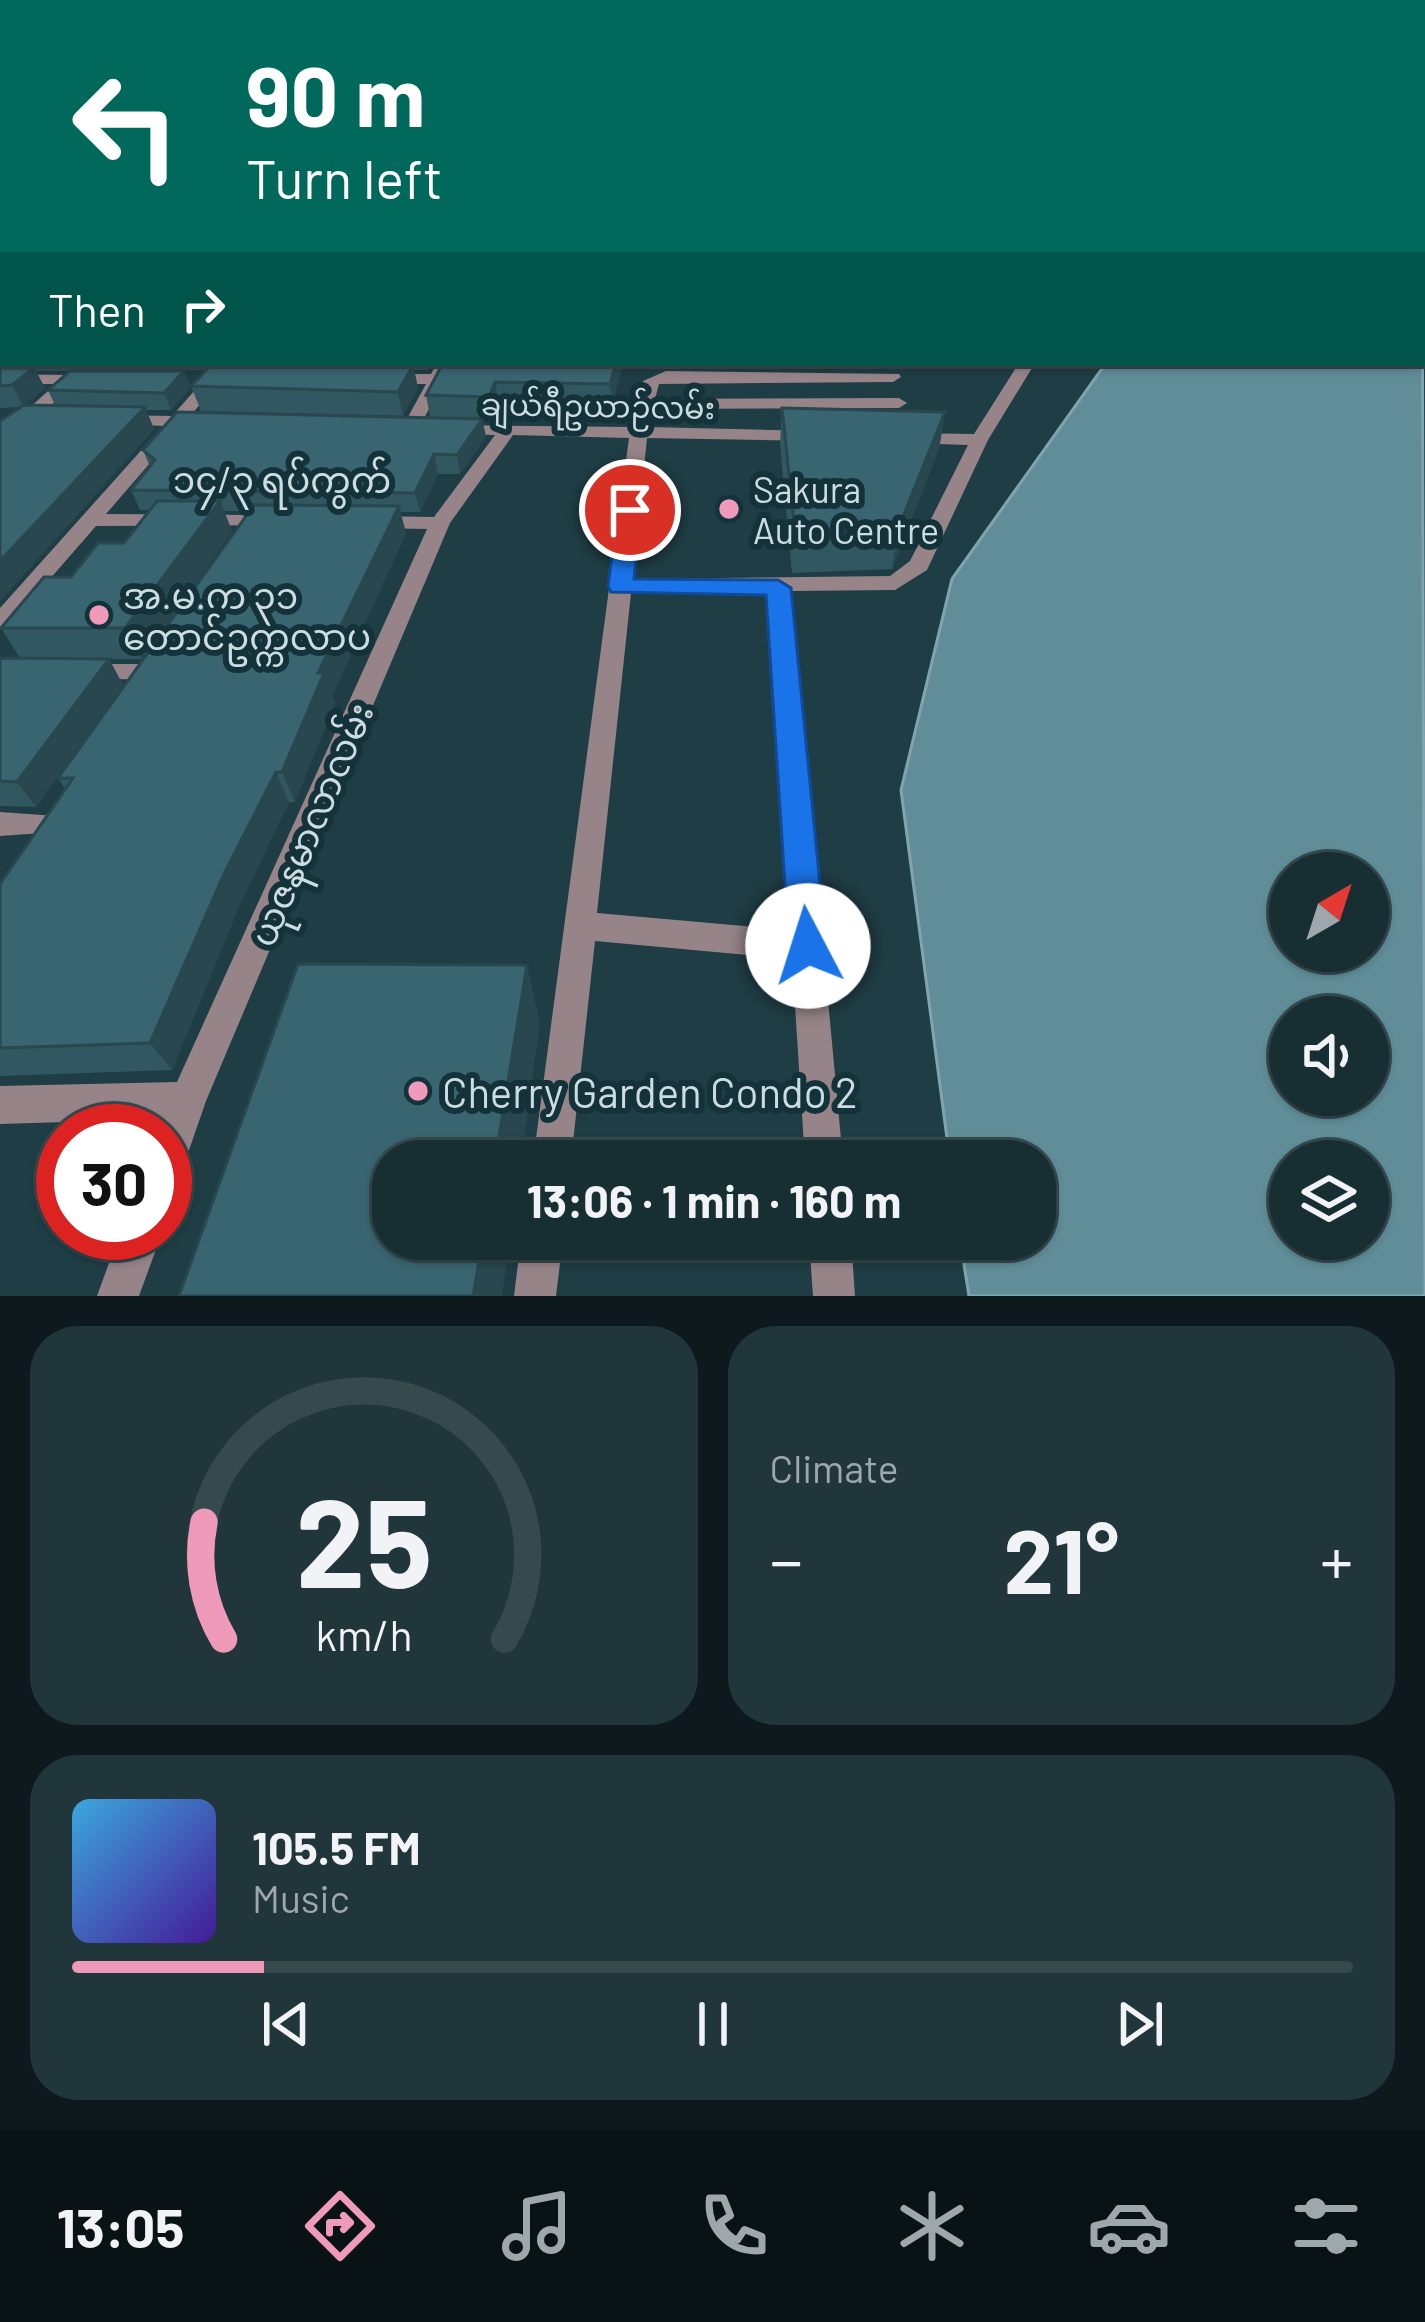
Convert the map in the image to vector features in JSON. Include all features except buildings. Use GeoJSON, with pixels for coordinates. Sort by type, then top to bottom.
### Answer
{"type":"FeatureCollection","features":[{"type":"Feature","properties":{"kind":"street"},"geometry":{"type":"LineString","coordinates":[[0,443],[88,366]]}},
{"type":"Feature","properties":{"kind":"street"},"geometry":{"type":"LineString","coordinates":[[620,586],[778,588],[895,583],[919,565],[979,440],[1025,366]]}},
{"type":"Feature","properties":{"kind":"street"},"geometry":{"type":"LineString","coordinates":[[555,1140],[639,433],[651,381],[667,376],[891,370],[907,438]]}},
{"type":"Feature","properties":{"kind":"street"},"geometry":{"type":"LineString","coordinates":[[368,379],[440,371]]}},
{"type":"Feature","properties":{"kind":"street"},"geometry":{"type":"LineString","coordinates":[[411,428],[440,371]]}},
{"type":"Feature","properties":{"kind":"street"},"geometry":{"type":"LineString","coordinates":[[188,380],[212,380],[231,372]]}},
{"type":"Feature","properties":{"kind":"street"},"geometry":{"type":"LineString","coordinates":[[0,379],[118,380]]}},
{"type":"Feature","properties":{"kind":"street"},"geometry":{"type":"LineString","coordinates":[[0,622],[212,380]]}},
{"type":"Feature","properties":{"kind":"street"},"geometry":{"type":"LineString","coordinates":[[646,404],[899,403]]}},
{"type":"Feature","properties":{"kind":"street"},"geometry":{"type":"LineString","coordinates":[[0,416],[54,417]]}},
{"type":"Feature","properties":{"kind":"street"},"geometry":{"type":"LineString","coordinates":[[101,419],[220,422]]}},
{"type":"Feature","properties":{"kind":"street","name":"ချယ်ရီဥယာဉ်လမ်း"},"geometry":{"type":"LineString","coordinates":[[387,428],[841,436]]}},
{"type":"Feature","properties":{"kind":"street","name":"ယုဇနမာလာလမ်း"},"geometry":{"type":"LineString","coordinates":[[187,1104],[440,523],[508,430]]}},
{"type":"Feature","properties":{"kind":"street"},"geometry":{"type":"LineString","coordinates":[[885,437],[979,440]]}},
{"type":"Feature","properties":{"kind":"street"},"geometry":{"type":"LineString","coordinates":[[90,520],[250,530],[302,521]]}},
{"type":"Feature","properties":{"kind":"street"},"geometry":{"type":"LineString","coordinates":[[348,522],[440,523]]}},
{"type":"Feature","properties":{"kind":"street"},"geometry":{"type":"LineString","coordinates":[[778,588],[822,1140]]}},
{"type":"Feature","properties":{"kind":"street"},"geometry":{"type":"LineString","coordinates":[[65,672],[151,672]]}},
{"type":"Feature","properties":{"kind":"street"},"geometry":{"type":"LineString","coordinates":[[0,824],[52,814],[23,860]]}},
{"type":"Feature","properties":{"kind":"street"},"geometry":{"type":"LineString","coordinates":[[580,926],[808,946]]}},
{"type":"Feature","properties":{"kind":"street"},"geometry":{"type":"LineString","coordinates":[[0,1105],[188,1100]]}},
{"type":"Feature","properties":{"kind":"street"},"geometry":{"type":"LineString","coordinates":[[118,1296],[131,1260]]}},
{"type":"Feature","properties":{"kind":"street"},"geometry":{"type":"LineString","coordinates":[[535,1296],[539,1260]]}},
{"type":"Feature","properties":{"kind":"street"},"geometry":{"type":"LineString","coordinates":[[831,1260],[834,1296]]}},
{"type":"Feature","properties":{"kind":"water"},"geometry":{"type":"Polygon","coordinates":[[[1104,366],[1422,366],[1425,1296],[969,1296],[963,1260],[1056,1260],[1056,1140],[947,1140],[901,790],[952,579],[1104,366]]]}},
{"type":"Feature","properties":{"kind":"place","name":"Sakura Auto Centre"},"geometry":{"type":"Point","coordinates":[729,509]}},
{"type":"Feature","properties":{"kind":"place","name":"အ.မ.က ၃၁ တောင်ဥက္ကလာပ"},"geometry":{"type":"Point","coordinates":[99,615]}},
{"type":"Feature","properties":{"kind":"place","name":"Cherry Garden Condo 2"},"geometry":{"type":"Point","coordinates":[418,1091]}},
{"type":"Feature","properties":{"kind":"district","name":"၁၄/၃ ရပ်ကွက်"},"geometry":{"type":"Point","coordinates":[282,478]}},
{"type":"Feature","properties":{"kind":"route"},"geometry":{"type":"LineString","coordinates":[[630,510],[620,586],[778,588],[808,946]]}}]}
